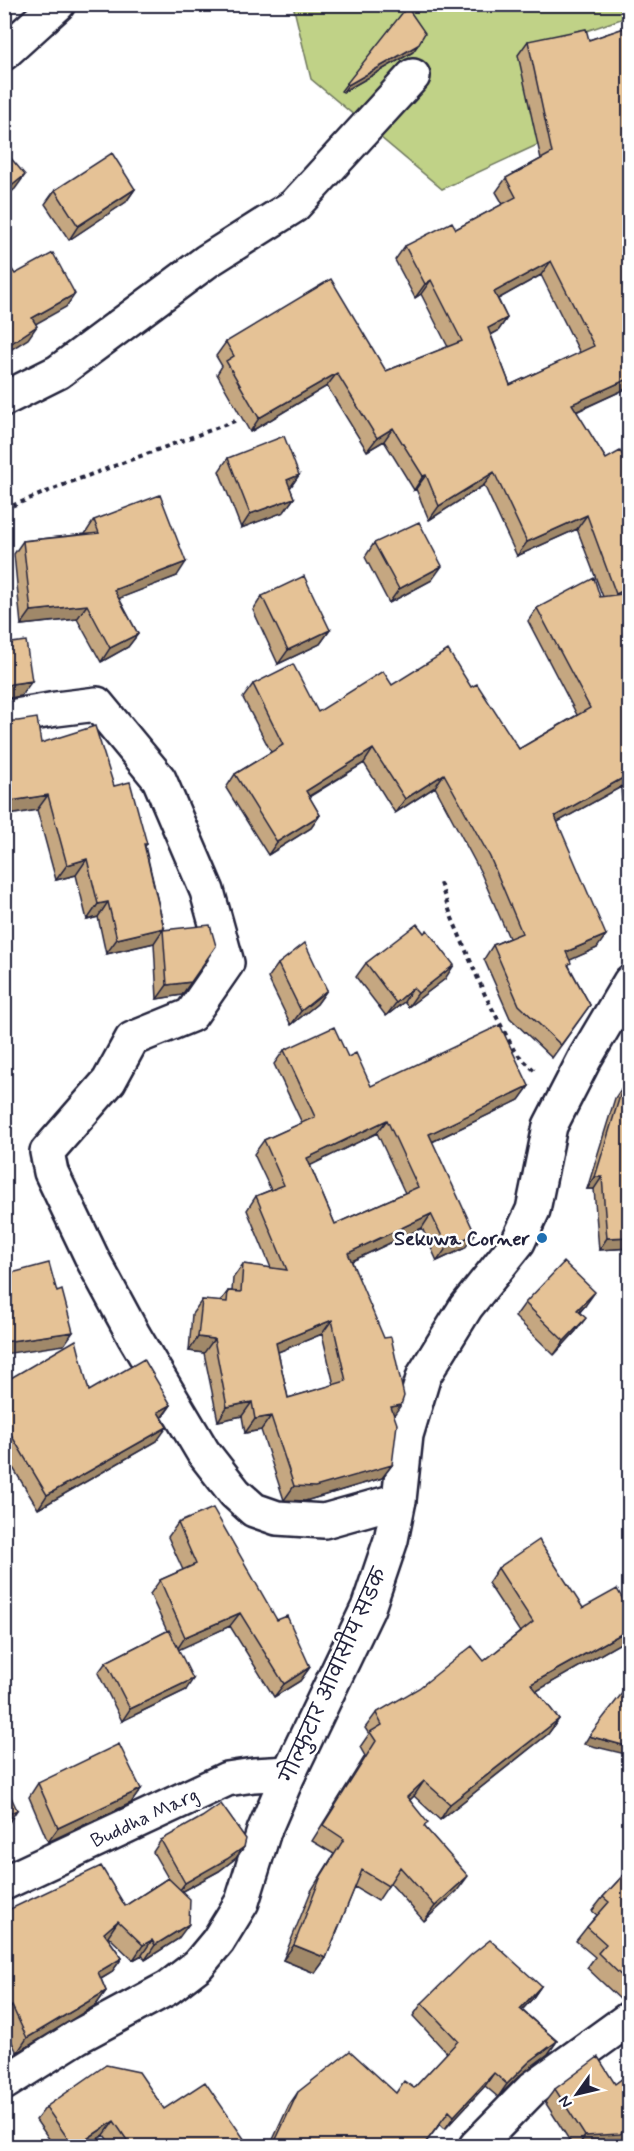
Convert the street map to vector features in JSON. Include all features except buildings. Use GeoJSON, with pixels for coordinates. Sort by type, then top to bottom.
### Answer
{"type":"FeatureCollection","features":[{"type":"Feature","properties":{"kind":"street"},"geometry":{"type":"LineString","coordinates":[[4,53],[58,4]]}},
{"type":"Feature","properties":{"kind":"street"},"geometry":{"type":"LineString","coordinates":[[4,399],[58,372],[207,261],[294,206],[413,76]]}},
{"type":"Feature","properties":{"kind":"street"},"geometry":{"type":"LineString","coordinates":[[4,718],[97,704],[159,779],[207,891],[227,963],[191,1016],[132,1039],[109,1081],[47,1152],[51,1172],[93,1260],[134,1336],[203,1452],[235,1493],[254,1510],[277,1518],[324,1521],[399,1500]]}},
{"type":"Feature","properties":{"kind":"street","name":"गोल्फुटार आवासीय सडक"},"geometry":{"type":"LineString","coordinates":[[7,2072],[168,1988],[198,1965],[218,1941],[242,1902],[264,1830],[368,1608],[391,1540],[399,1500],[406,1435],[424,1375],[466,1306],[518,1242],[533,1209],[550,1126],[630,982]]}},
{"type":"Feature","properties":{"kind":"street","name":"Buddha Marg"},"geometry":{"type":"LineString","coordinates":[[4,1884],[227,1779],[289,1773]]}},
{"type":"Feature","properties":{"kind":"street"},"geometry":{"type":"LineString","coordinates":[[476,2146],[532,2088],[630,2018]]}},
{"type":"Feature","properties":{"kind":"path"},"geometry":{"type":"LineString","coordinates":[[4,509],[235,421]]}},
{"type":"Feature","properties":{"kind":"path"},"geometry":{"type":"LineString","coordinates":[[4,633],[18,656]]}},
{"type":"Feature","properties":{"kind":"path"},"geometry":{"type":"LineString","coordinates":[[440,883],[452,918],[485,995],[515,1052],[535,1071],[568,1090]]}},
{"type":"Feature","properties":{"kind":"green space"},"geometry":{"type":"Polygon","coordinates":[[[620,4],[624,18],[522,53],[552,138],[442,189],[311,79],[293,5],[620,4]]]}},
{"type":"Feature","properties":{"kind":"place","name":"Sekuwa Corner"},"geometry":{"type":"Point","coordinates":[542,1238]}}]}
